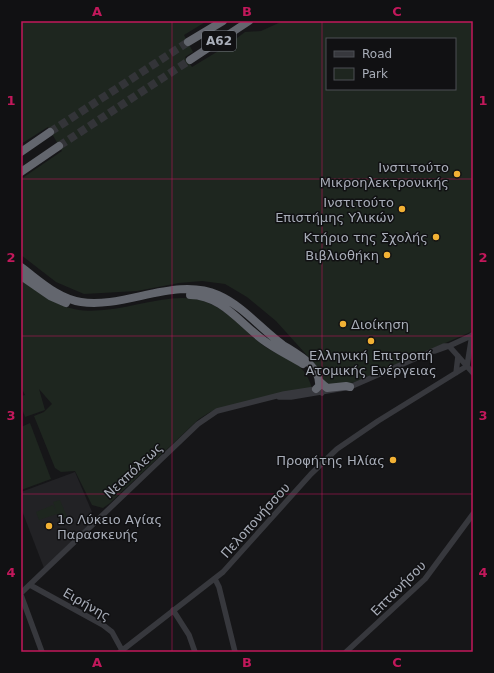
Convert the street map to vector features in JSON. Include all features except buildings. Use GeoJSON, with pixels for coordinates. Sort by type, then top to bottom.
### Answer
{"type":"FeatureCollection","features":[{"type":"Feature","properties":{"kind":"highway","name":"Α62"},"geometry":{"type":"LineString","coordinates":[[188,42],[223,21]]}},
{"type":"Feature","properties":{"kind":"highway","name":"Α62"},"geometry":{"type":"LineString","coordinates":[[190,60],[248,21]]}},
{"type":"Feature","properties":{"kind":"highway"},"geometry":{"type":"LineString","coordinates":[[21,152],[50,132]]}},
{"type":"Feature","properties":{"kind":"highway"},"geometry":{"type":"LineString","coordinates":[[21,172],[59,146]]}},
{"type":"Feature","properties":{"kind":"highway"},"geometry":{"type":"LineString","coordinates":[[21,267],[57,293],[69,299],[85,302],[100,303],[182,290],[199,290],[214,293],[237,306],[274,338],[303,359],[314,370],[319,388]]}},
{"type":"Feature","properties":{"kind":"highway"},"geometry":{"type":"LineString","coordinates":[[21,276],[56,299],[69,304],[88,308],[108,307],[188,295],[209,298],[222,306],[264,341],[308,367],[319,388]]}},
{"type":"Feature","properties":{"kind":"highway"},"geometry":{"type":"LineString","coordinates":[[319,388],[346,386],[350,388]]}},
{"type":"Feature","properties":{"kind":"street"},"geometry":{"type":"LineString","coordinates":[[350,388],[473,335]]}},
{"type":"Feature","properties":{"kind":"street"},"geometry":{"type":"LineString","coordinates":[[467,366],[473,335]]}},
{"type":"Feature","properties":{"kind":"street"},"geometry":{"type":"LineString","coordinates":[[449,346],[473,373]]}},
{"type":"Feature","properties":{"kind":"street"},"geometry":{"type":"LineString","coordinates":[[456,373],[458,356]]}},
{"type":"Feature","properties":{"kind":"street","name":"Πελοπονήσσου"},"geometry":{"type":"LineString","coordinates":[[122,651],[215,579],[240,554],[311,474],[337,449],[378,421],[467,366]]}},
{"type":"Feature","properties":{"kind":"street","name":"Νεαπόλεως"},"geometry":{"type":"LineString","coordinates":[[21,594],[207,417],[217,411],[319,388],[350,388]]}},
{"type":"Feature","properties":{"kind":"street","name":"Επτανήσου"},"geometry":{"type":"LineString","coordinates":[[346,652],[425,579],[473,514]]}},
{"type":"Feature","properties":{"kind":"street"},"geometry":{"type":"LineString","coordinates":[[215,579],[219,587],[235,652]]}},
{"type":"Feature","properties":{"kind":"street","name":"Ειρήνης"},"geometry":{"type":"LineString","coordinates":[[30,585],[103,625],[112,632],[122,651]]}},
{"type":"Feature","properties":{"kind":"street"},"geometry":{"type":"LineString","coordinates":[[21,594],[42,652]]}},
{"type":"Feature","properties":{"kind":"street"},"geometry":{"type":"LineString","coordinates":[[173,610],[189,635],[195,652]]}},
{"type":"Feature","properties":{"kind":"shaded area"},"geometry":{"type":"Polygon","coordinates":[[[75,472],[95,519],[44,568],[21,508],[21,492],[75,472]]]}},
{"type":"Feature","properties":{"kind":"green space"},"geometry":{"type":"Polygon","coordinates":[[[21,21],[207,21],[184,35],[193,52],[185,57],[192,67],[225,47],[245,32],[261,31],[283,21],[473,21],[473,331],[355,382],[325,385],[313,362],[276,321],[247,297],[225,284],[202,281],[179,283],[137,291],[84,294],[56,282],[21,255],[21,179],[62,151],[48,127],[21,144],[21,21]]]}},
{"type":"Feature","properties":{"kind":"green space"},"geometry":{"type":"Polygon","coordinates":[[[21,279],[54,302],[77,310],[95,311],[115,309],[153,301],[172,299],[190,298],[206,302],[222,310],[264,346],[299,366],[309,379],[312,388],[210,412],[199,419],[110,503],[103,508],[92,505],[75,471],[61,472],[55,468],[34,416],[44,412],[52,404],[39,389],[45,410],[25,417],[21,406],[21,396],[25,395],[21,387],[21,279]]]}},
{"type":"Feature","properties":{"kind":"green space"},"geometry":{"type":"Polygon","coordinates":[[[30,423],[51,479],[21,490],[21,427],[30,423]]]}},
{"type":"Feature","properties":{"kind":"green space"},"geometry":{"type":"Polygon","coordinates":[[[60,500],[67,517],[59,520],[57,514],[39,520],[36,512],[53,505],[57,513],[53,502],[60,500]]]}},
{"type":"Feature","properties":{"kind":"tunnel"},"geometry":{"type":"LineString","coordinates":[[50,132],[188,42]]}},
{"type":"Feature","properties":{"kind":"tunnel"},"geometry":{"type":"LineString","coordinates":[[59,146],[190,60]]}},
{"type":"Feature","properties":{"kind":"place","name":"Ινστιτούτο Μικροηλεκτρονικής"},"geometry":{"type":"Point","coordinates":[457,174]}},
{"type":"Feature","properties":{"kind":"place","name":"Ινστιτούτο Επιστήμης Υλικών"},"geometry":{"type":"Point","coordinates":[402,209]}},
{"type":"Feature","properties":{"kind":"place","name":"Κτήριο της Σχολής"},"geometry":{"type":"Point","coordinates":[436,237]}},
{"type":"Feature","properties":{"kind":"place","name":"Βιβλιοθήκη"},"geometry":{"type":"Point","coordinates":[387,255]}},
{"type":"Feature","properties":{"kind":"place","name":"Διοίκηση"},"geometry":{"type":"Point","coordinates":[343,324]}},
{"type":"Feature","properties":{"kind":"place","name":"Ελληνική Επιτροπή Ατομικής Ενέργειας"},"geometry":{"type":"Point","coordinates":[371,341]}},
{"type":"Feature","properties":{"kind":"place","name":"Προφήτης Ηλίας"},"geometry":{"type":"Point","coordinates":[393,460]}},
{"type":"Feature","properties":{"kind":"place","name":"1ο Λύκειο Αγίας Παρασκευής"},"geometry":{"type":"Point","coordinates":[49,526]}}]}
